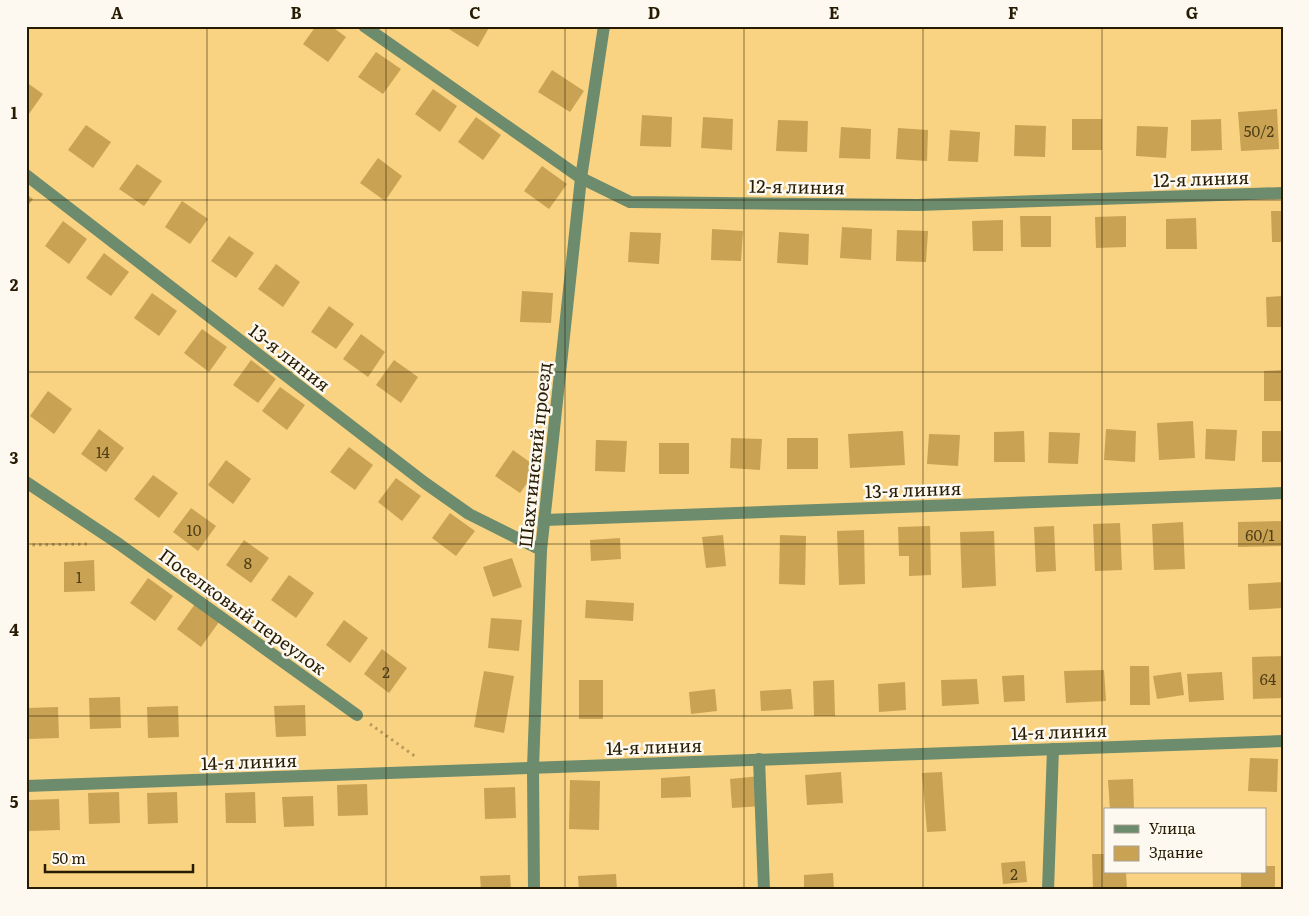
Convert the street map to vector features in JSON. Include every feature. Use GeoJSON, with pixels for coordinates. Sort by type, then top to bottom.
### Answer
{"type":"FeatureCollection","features":[{"type":"Feature","properties":{"kind":"street","name":"12-я линия"},"geometry":{"type":"LineString","coordinates":[[364,26],[581,178],[630,202],[917,205],[1283,193]]}},
{"type":"Feature","properties":{"kind":"street","name":"Шахтинский проезд"},"geometry":{"type":"LineString","coordinates":[[534,890],[533,768],[541,550],[581,178],[604,26]]}},
{"type":"Feature","properties":{"kind":"street","name":"13-я линия"},"geometry":{"type":"LineString","coordinates":[[26,176],[425,484],[469,514],[541,550]]}},
{"type":"Feature","properties":{"kind":"street","name":"Поселковый переулок"},"geometry":{"type":"LineString","coordinates":[[26,482],[119,544],[357,715]]}},
{"type":"Feature","properties":{"kind":"street","name":"13-я линия"},"geometry":{"type":"LineString","coordinates":[[544,520],[1283,493]]}},
{"type":"Feature","properties":{"kind":"street","name":"14-я линия"},"geometry":{"type":"LineString","coordinates":[[26,786],[1283,741]]}},
{"type":"Feature","properties":{"kind":"street"},"geometry":{"type":"LineString","coordinates":[[1048,890],[1053,749]]}},
{"type":"Feature","properties":{"kind":"street"},"geometry":{"type":"LineString","coordinates":[[759,760],[764,890]]}},
{"type":"Feature","properties":{"kind":"path"},"geometry":{"type":"LineString","coordinates":[[26,545],[119,544]]}},
{"type":"Feature","properties":{"kind":"path"},"geometry":{"type":"LineString","coordinates":[[357,715],[436,771]]}},
{"type":"Feature","properties":{"kind":"building"},"geometry":{"type":"Polygon","coordinates":[[[316,26],[331,26],[346,37],[328,62],[303,44],[316,26]]]}},
{"type":"Feature","properties":{"kind":"building"},"geometry":{"type":"Polygon","coordinates":[[[444,26],[490,26],[478,47],[444,26]]]}},
{"type":"Feature","properties":{"kind":"building"},"geometry":{"type":"Polygon","coordinates":[[[376,52],[401,69],[383,94],[358,77],[376,52]]]}},
{"type":"Feature","properties":{"kind":"building"},"geometry":{"type":"Polygon","coordinates":[[[552,70],[584,91],[570,112],[538,92],[552,70]]]}},
{"type":"Feature","properties":{"kind":"building"},"geometry":{"type":"Polygon","coordinates":[[[26,82],[43,94],[26,118],[26,82]]]}},
{"type":"Feature","properties":{"kind":"building"},"geometry":{"type":"Polygon","coordinates":[[[433,89],[457,106],[440,132],[415,114],[433,89]]]}},
{"type":"Feature","properties":{"kind":"building"},"geometry":{"type":"Polygon","coordinates":[[[1277,109],[1279,149],[1241,151],[1238,112],[1277,109]]]}},
{"type":"Feature","properties":{"kind":"building"},"geometry":{"type":"Polygon","coordinates":[[[642,115],[672,117],[671,147],[640,146],[642,115]]]}},
{"type":"Feature","properties":{"kind":"building"},"geometry":{"type":"Polygon","coordinates":[[[476,117],[501,135],[483,160],[458,142],[476,117]]]}},
{"type":"Feature","properties":{"kind":"building"},"geometry":{"type":"Polygon","coordinates":[[[703,117],[733,119],[732,150],[701,148],[703,117]]]}},
{"type":"Feature","properties":{"kind":"building"},"geometry":{"type":"Polygon","coordinates":[[[1072,119],[1102,119],[1102,150],[1072,150],[1072,119]]]}},
{"type":"Feature","properties":{"kind":"building"},"geometry":{"type":"Polygon","coordinates":[[[1221,119],[1222,150],[1191,151],[1191,120],[1221,119]]]}},
{"type":"Feature","properties":{"kind":"building"},"geometry":{"type":"Polygon","coordinates":[[[778,120],[808,121],[807,152],[776,151],[778,120]]]}},
{"type":"Feature","properties":{"kind":"building"},"geometry":{"type":"Polygon","coordinates":[[[86,125],[111,142],[93,168],[68,150],[86,125]]]}},
{"type":"Feature","properties":{"kind":"building"},"geometry":{"type":"Polygon","coordinates":[[[1015,125],[1046,126],[1045,157],[1014,156],[1015,125]]]}},
{"type":"Feature","properties":{"kind":"building"},"geometry":{"type":"Polygon","coordinates":[[[1137,126],[1168,127],[1166,158],[1136,156],[1137,126]]]}},
{"type":"Feature","properties":{"kind":"building"},"geometry":{"type":"Polygon","coordinates":[[[841,127],[871,129],[870,159],[839,158],[841,127]]]}},
{"type":"Feature","properties":{"kind":"building"},"geometry":{"type":"Polygon","coordinates":[[[898,128],[928,130],[927,161],[896,159],[898,128]]]}},
{"type":"Feature","properties":{"kind":"building"},"geometry":{"type":"Polygon","coordinates":[[[950,130],[980,132],[978,162],[948,161],[950,130]]]}},
{"type":"Feature","properties":{"kind":"building"},"geometry":{"type":"Polygon","coordinates":[[[378,158],[402,176],[385,201],[360,183],[378,158]]]}},
{"type":"Feature","properties":{"kind":"building"},"geometry":{"type":"Polygon","coordinates":[[[137,164],[162,181],[144,206],[119,189],[137,164]]]}},
{"type":"Feature","properties":{"kind":"building"},"geometry":{"type":"Polygon","coordinates":[[[542,166],[567,184],[549,209],[524,191],[542,166]]]}},
{"type":"Feature","properties":{"kind":"building"},"geometry":{"type":"Polygon","coordinates":[[[26,194],[33,199],[26,208],[26,194]]]}},
{"type":"Feature","properties":{"kind":"building"},"geometry":{"type":"Polygon","coordinates":[[[182,201],[208,219],[190,244],[165,227],[182,201]]]}},
{"type":"Feature","properties":{"kind":"building"},"geometry":{"type":"Polygon","coordinates":[[[1271,211],[1283,211],[1283,242],[1272,242],[1271,211]]]}},
{"type":"Feature","properties":{"kind":"building"},"geometry":{"type":"Polygon","coordinates":[[[1020,216],[1051,216],[1051,247],[1021,247],[1020,216]]]}},
{"type":"Feature","properties":{"kind":"building"},"geometry":{"type":"Polygon","coordinates":[[[1126,216],[1126,247],[1096,248],[1095,217],[1126,216]]]}},
{"type":"Feature","properties":{"kind":"building"},"geometry":{"type":"Polygon","coordinates":[[[1196,218],[1197,249],[1166,249],[1166,219],[1196,218]]]}},
{"type":"Feature","properties":{"kind":"building"},"geometry":{"type":"Polygon","coordinates":[[[1003,220],[1003,251],[973,251],[972,221],[1003,220]]]}},
{"type":"Feature","properties":{"kind":"building"},"geometry":{"type":"Polygon","coordinates":[[[63,221],[87,239],[69,264],[45,246],[63,221]]]}},
{"type":"Feature","properties":{"kind":"building"},"geometry":{"type":"Polygon","coordinates":[[[842,227],[872,229],[871,260],[840,258],[842,227]]]}},
{"type":"Feature","properties":{"kind":"building"},"geometry":{"type":"Polygon","coordinates":[[[712,229],[743,231],[741,261],[711,260],[712,229]]]}},
{"type":"Feature","properties":{"kind":"building"},"geometry":{"type":"Polygon","coordinates":[[[897,230],[928,231],[926,262],[896,261],[897,230]]]}},
{"type":"Feature","properties":{"kind":"building"},"geometry":{"type":"Polygon","coordinates":[[[630,232],[661,233],[659,264],[628,262],[630,232]]]}},
{"type":"Feature","properties":{"kind":"building"},"geometry":{"type":"Polygon","coordinates":[[[779,232],[809,234],[808,265],[777,263],[779,232]]]}},
{"type":"Feature","properties":{"kind":"building"},"geometry":{"type":"Polygon","coordinates":[[[229,236],[254,253],[236,278],[211,261],[229,236]]]}},
{"type":"Feature","properties":{"kind":"building"},"geometry":{"type":"Polygon","coordinates":[[[104,253],[129,272],[111,296],[86,278],[104,253]]]}},
{"type":"Feature","properties":{"kind":"building"},"geometry":{"type":"Polygon","coordinates":[[[276,264],[300,282],[283,307],[258,289],[276,264]]]}},
{"type":"Feature","properties":{"kind":"building"},"geometry":{"type":"Polygon","coordinates":[[[522,291],[553,293],[551,323],[520,322],[522,291]]]}},
{"type":"Feature","properties":{"kind":"building"},"geometry":{"type":"Polygon","coordinates":[[[152,293],[177,311],[159,336],[134,318],[152,293]]]}},
{"type":"Feature","properties":{"kind":"building"},"geometry":{"type":"Polygon","coordinates":[[[1283,296],[1283,327],[1267,327],[1266,297],[1283,296]]]}},
{"type":"Feature","properties":{"kind":"building"},"geometry":{"type":"Polygon","coordinates":[[[329,306],[354,324],[336,349],[311,332],[329,306]]]}},
{"type":"Feature","properties":{"kind":"building"},"geometry":{"type":"Polygon","coordinates":[[[202,329],[227,347],[209,372],[184,353],[202,329]]]}},
{"type":"Feature","properties":{"kind":"building"},"geometry":{"type":"Polygon","coordinates":[[[361,334],[385,352],[368,377],[343,359],[361,334]]]}},
{"type":"Feature","properties":{"kind":"building"},"geometry":{"type":"Polygon","coordinates":[[[251,360],[276,379],[258,403],[233,385],[251,360]]]}},
{"type":"Feature","properties":{"kind":"building"},"geometry":{"type":"Polygon","coordinates":[[[394,360],[418,377],[401,403],[376,385],[394,360]]]}},
{"type":"Feature","properties":{"kind":"building"},"geometry":{"type":"Polygon","coordinates":[[[1283,370],[1283,401],[1264,401],[1264,371],[1283,370]]]}},
{"type":"Feature","properties":{"kind":"building"},"geometry":{"type":"Polygon","coordinates":[[[280,387],[305,405],[287,430],[262,411],[280,387]]]}},
{"type":"Feature","properties":{"kind":"building"},"geometry":{"type":"Polygon","coordinates":[[[48,391],[72,409],[54,434],[30,416],[48,391]]]}},
{"type":"Feature","properties":{"kind":"building"},"geometry":{"type":"Polygon","coordinates":[[[1193,421],[1195,458],[1159,460],[1157,423],[1193,421]]]}},
{"type":"Feature","properties":{"kind":"building"},"geometry":{"type":"Polygon","coordinates":[[[99,429],[124,448],[106,472],[81,454],[99,429]]]}},
{"type":"Feature","properties":{"kind":"building"},"geometry":{"type":"Polygon","coordinates":[[[1106,429],[1136,431],[1135,462],[1104,460],[1106,429]]]}},
{"type":"Feature","properties":{"kind":"building"},"geometry":{"type":"Polygon","coordinates":[[[1206,429],[1237,430],[1235,461],[1205,459],[1206,429]]]}},
{"type":"Feature","properties":{"kind":"building"},"geometry":{"type":"Polygon","coordinates":[[[903,431],[905,465],[850,468],[848,434],[903,431]]]}},
{"type":"Feature","properties":{"kind":"building"},"geometry":{"type":"Polygon","coordinates":[[[1024,431],[1025,462],[994,462],[994,432],[1024,431]]]}},
{"type":"Feature","properties":{"kind":"building"},"geometry":{"type":"Polygon","coordinates":[[[1262,431],[1283,431],[1283,462],[1262,462],[1262,431]]]}},
{"type":"Feature","properties":{"kind":"building"},"geometry":{"type":"Polygon","coordinates":[[[1049,432],[1080,433],[1078,464],[1048,463],[1049,432]]]}},
{"type":"Feature","properties":{"kind":"building"},"geometry":{"type":"Polygon","coordinates":[[[929,434],[960,435],[958,466],[927,464],[929,434]]]}},
{"type":"Feature","properties":{"kind":"building"},"geometry":{"type":"Polygon","coordinates":[[[731,438],[762,439],[760,470],[730,468],[731,438]]]}},
{"type":"Feature","properties":{"kind":"building"},"geometry":{"type":"Polygon","coordinates":[[[787,438],[818,438],[818,469],[787,469],[787,438]]]}},
{"type":"Feature","properties":{"kind":"building"},"geometry":{"type":"Polygon","coordinates":[[[596,440],[627,441],[625,472],[595,471],[596,440]]]}},
{"type":"Feature","properties":{"kind":"building"},"geometry":{"type":"Polygon","coordinates":[[[659,443],[689,443],[689,474],[659,474],[659,443]]]}},
{"type":"Feature","properties":{"kind":"building"},"geometry":{"type":"Polygon","coordinates":[[[349,447],[373,465],[355,490],[330,472],[349,447]]]}},
{"type":"Feature","properties":{"kind":"building"},"geometry":{"type":"Polygon","coordinates":[[[513,450],[538,468],[520,493],[495,476],[513,450]]]}},
{"type":"Feature","properties":{"kind":"building"},"geometry":{"type":"Polygon","coordinates":[[[226,460],[251,479],[233,504],[208,485],[226,460]]]}},
{"type":"Feature","properties":{"kind":"building"},"geometry":{"type":"Polygon","coordinates":[[[153,475],[178,493],[159,518],[134,499],[153,475]]]}},
{"type":"Feature","properties":{"kind":"building"},"geometry":{"type":"Polygon","coordinates":[[[396,478],[421,496],[402,521],[378,502],[396,478]]]}},
{"type":"Feature","properties":{"kind":"building"},"geometry":{"type":"Polygon","coordinates":[[[191,508],[216,526],[198,551],[173,532],[191,508]]]}},
{"type":"Feature","properties":{"kind":"building"},"geometry":{"type":"Polygon","coordinates":[[[450,513],[475,531],[456,556],[432,538],[450,513]]]}},
{"type":"Feature","properties":{"kind":"building"},"geometry":{"type":"Polygon","coordinates":[[[1283,521],[1283,546],[1238,547],[1238,522],[1283,521]]]}},
{"type":"Feature","properties":{"kind":"building"},"geometry":{"type":"Polygon","coordinates":[[[1183,522],[1185,569],[1154,570],[1152,524],[1183,522]]]}},
{"type":"Feature","properties":{"kind":"building"},"geometry":{"type":"Polygon","coordinates":[[[1120,523],[1122,570],[1095,571],[1093,524],[1120,523]]]}},
{"type":"Feature","properties":{"kind":"building"},"geometry":{"type":"Polygon","coordinates":[[[930,526],[931,575],[909,576],[909,556],[899,556],[898,527],[930,526]]]}},
{"type":"Feature","properties":{"kind":"building"},"geometry":{"type":"Polygon","coordinates":[[[1054,526],[1056,571],[1036,572],[1034,527],[1054,526]]]}},
{"type":"Feature","properties":{"kind":"building"},"geometry":{"type":"Polygon","coordinates":[[[864,530],[865,584],[839,585],[837,531],[864,530]]]}},
{"type":"Feature","properties":{"kind":"building"},"geometry":{"type":"Polygon","coordinates":[[[994,531],[996,586],[962,588],[960,532],[994,531]]]}},
{"type":"Feature","properties":{"kind":"building"},"geometry":{"type":"Polygon","coordinates":[[[723,535],[726,566],[706,568],[702,537],[723,535]]]}},
{"type":"Feature","properties":{"kind":"building"},"geometry":{"type":"Polygon","coordinates":[[[780,535],[806,536],[805,585],[779,584],[780,535]]]}},
{"type":"Feature","properties":{"kind":"building"},"geometry":{"type":"Polygon","coordinates":[[[620,538],[621,559],[591,561],[590,540],[620,538]]]}},
{"type":"Feature","properties":{"kind":"building"},"geometry":{"type":"Polygon","coordinates":[[[244,540],[269,558],[251,583],[226,565],[244,540]]]}},
{"type":"Feature","properties":{"kind":"building"},"geometry":{"type":"Polygon","coordinates":[[[512,558],[522,587],[493,597],[483,567],[512,558]]]}},
{"type":"Feature","properties":{"kind":"building"},"geometry":{"type":"Polygon","coordinates":[[[94,560],[95,591],[64,592],[64,562],[94,560]]]}},
{"type":"Feature","properties":{"kind":"building"},"geometry":{"type":"Polygon","coordinates":[[[289,575],[314,593],[296,618],[271,600],[289,575]]]}},
{"type":"Feature","properties":{"kind":"building"},"geometry":{"type":"Polygon","coordinates":[[[148,578],[173,596],[155,621],[130,603],[148,578]]]}},
{"type":"Feature","properties":{"kind":"building"},"geometry":{"type":"Polygon","coordinates":[[[1283,582],[1283,608],[1249,610],[1248,584],[1283,582]]]}},
{"type":"Feature","properties":{"kind":"building"},"geometry":{"type":"Polygon","coordinates":[[[586,600],[634,603],[633,621],[585,618],[586,600]]]}},
{"type":"Feature","properties":{"kind":"building"},"geometry":{"type":"Polygon","coordinates":[[[195,604],[219,622],[201,647],[177,629],[195,604]]]}},
{"type":"Feature","properties":{"kind":"building"},"geometry":{"type":"Polygon","coordinates":[[[491,618],[522,620],[519,651],[488,648],[491,618]]]}},
{"type":"Feature","properties":{"kind":"building"},"geometry":{"type":"Polygon","coordinates":[[[344,620],[368,638],[350,663],[326,645],[344,620]]]}},
{"type":"Feature","properties":{"kind":"building"},"geometry":{"type":"Polygon","coordinates":[[[382,649],[407,668],[389,693],[364,674],[382,649]]]}},
{"type":"Feature","properties":{"kind":"building"},"geometry":{"type":"Polygon","coordinates":[[[1283,656],[1283,698],[1253,699],[1252,657],[1283,656]]]}},
{"type":"Feature","properties":{"kind":"building"},"geometry":{"type":"Polygon","coordinates":[[[1130,666],[1149,666],[1150,705],[1130,705],[1130,666]]]}},
{"type":"Feature","properties":{"kind":"building"},"geometry":{"type":"Polygon","coordinates":[[[1104,670],[1106,701],[1066,703],[1064,671],[1104,670]]]}},
{"type":"Feature","properties":{"kind":"building"},"geometry":{"type":"Polygon","coordinates":[[[484,671],[514,676],[504,733],[474,727],[484,671]]]}},
{"type":"Feature","properties":{"kind":"building"},"geometry":{"type":"Polygon","coordinates":[[[1181,672],[1184,695],[1157,699],[1153,676],[1181,672]]]}},
{"type":"Feature","properties":{"kind":"building"},"geometry":{"type":"Polygon","coordinates":[[[1222,672],[1224,700],[1189,702],[1187,674],[1222,672]]]}},
{"type":"Feature","properties":{"kind":"building"},"geometry":{"type":"Polygon","coordinates":[[[1024,675],[1025,701],[1004,702],[1002,676],[1024,675]]]}},
{"type":"Feature","properties":{"kind":"building"},"geometry":{"type":"Polygon","coordinates":[[[977,679],[979,704],[942,706],[941,680],[977,679]]]}},
{"type":"Feature","properties":{"kind":"building"},"geometry":{"type":"Polygon","coordinates":[[[579,680],[603,680],[603,719],[579,719],[579,680]]]}},
{"type":"Feature","properties":{"kind":"building"},"geometry":{"type":"Polygon","coordinates":[[[834,680],[835,716],[814,716],[813,681],[834,680]]]}},
{"type":"Feature","properties":{"kind":"building"},"geometry":{"type":"Polygon","coordinates":[[[905,682],[906,710],[879,712],[878,684],[905,682]]]}},
{"type":"Feature","properties":{"kind":"building"},"geometry":{"type":"Polygon","coordinates":[[[715,689],[717,711],[691,714],[689,692],[715,689]]]}},
{"type":"Feature","properties":{"kind":"building"},"geometry":{"type":"Polygon","coordinates":[[[791,689],[793,709],[761,711],[760,691],[791,689]]]}},
{"type":"Feature","properties":{"kind":"building"},"geometry":{"type":"Polygon","coordinates":[[[120,697],[121,728],[90,729],[89,698],[120,697]]]}},
{"type":"Feature","properties":{"kind":"building"},"geometry":{"type":"Polygon","coordinates":[[[305,705],[306,736],[276,737],[274,706],[305,705]]]}},
{"type":"Feature","properties":{"kind":"building"},"geometry":{"type":"Polygon","coordinates":[[[178,706],[179,737],[148,738],[147,707],[178,706]]]}},
{"type":"Feature","properties":{"kind":"building"},"geometry":{"type":"Polygon","coordinates":[[[58,707],[59,738],[29,739],[28,708],[58,707]]]}},
{"type":"Feature","properties":{"kind":"building"},"geometry":{"type":"Polygon","coordinates":[[[1250,758],[1278,759],[1277,792],[1248,791],[1250,758]]]}},
{"type":"Feature","properties":{"kind":"building"},"geometry":{"type":"Polygon","coordinates":[[[841,772],[843,803],[807,805],[805,775],[841,772]]]}},
{"type":"Feature","properties":{"kind":"building"},"geometry":{"type":"Polygon","coordinates":[[[942,772],[946,831],[927,832],[922,773],[942,772]]]}},
{"type":"Feature","properties":{"kind":"building"},"geometry":{"type":"Polygon","coordinates":[[[690,776],[691,797],[661,798],[661,778],[690,776]]]}},
{"type":"Feature","properties":{"kind":"building"},"geometry":{"type":"Polygon","coordinates":[[[760,776],[762,806],[732,808],[730,779],[760,776]]]}},
{"type":"Feature","properties":{"kind":"building"},"geometry":{"type":"Polygon","coordinates":[[[1133,779],[1134,808],[1110,808],[1108,780],[1133,779]]]}},
{"type":"Feature","properties":{"kind":"building"},"geometry":{"type":"Polygon","coordinates":[[[570,780],[600,781],[599,830],[569,829],[570,780]]]}},
{"type":"Feature","properties":{"kind":"building"},"geometry":{"type":"Polygon","coordinates":[[[367,784],[368,815],[338,816],[337,785],[367,784]]]}},
{"type":"Feature","properties":{"kind":"building"},"geometry":{"type":"Polygon","coordinates":[[[515,787],[516,818],[485,819],[484,788],[515,787]]]}},
{"type":"Feature","properties":{"kind":"building"},"geometry":{"type":"Polygon","coordinates":[[[119,792],[120,823],[89,824],[88,793],[119,792]]]}},
{"type":"Feature","properties":{"kind":"building"},"geometry":{"type":"Polygon","coordinates":[[[177,792],[178,823],[148,824],[147,793],[177,792]]]}},
{"type":"Feature","properties":{"kind":"building"},"geometry":{"type":"Polygon","coordinates":[[[255,792],[256,823],[226,823],[225,793],[255,792]]]}},
{"type":"Feature","properties":{"kind":"building"},"geometry":{"type":"Polygon","coordinates":[[[313,796],[314,826],[284,827],[282,797],[313,796]]]}},
{"type":"Feature","properties":{"kind":"building"},"geometry":{"type":"Polygon","coordinates":[[[59,799],[60,830],[29,831],[28,800],[59,799]]]}},
{"type":"Feature","properties":{"kind":"building"},"geometry":{"type":"Polygon","coordinates":[[[1092,854],[1104,854],[1104,874],[1126,874],[1127,890],[1093,890],[1092,854]]]}},
{"type":"Feature","properties":{"kind":"building"},"geometry":{"type":"Polygon","coordinates":[[[1025,861],[1027,882],[1003,884],[1001,863],[1025,861]]]}},
{"type":"Feature","properties":{"kind":"building"},"geometry":{"type":"Polygon","coordinates":[[[1266,866],[1275,866],[1275,890],[1241,890],[1241,874],[1266,874],[1266,866]]]}},
{"type":"Feature","properties":{"kind":"building"},"geometry":{"type":"Polygon","coordinates":[[[833,873],[834,890],[804,890],[804,875],[833,873]]]}},
{"type":"Feature","properties":{"kind":"building"},"geometry":{"type":"Polygon","coordinates":[[[616,874],[617,890],[579,890],[578,876],[616,874]]]}},
{"type":"Feature","properties":{"kind":"building"},"geometry":{"type":"Polygon","coordinates":[[[510,875],[511,890],[481,890],[480,876],[510,875]]]}}]}
